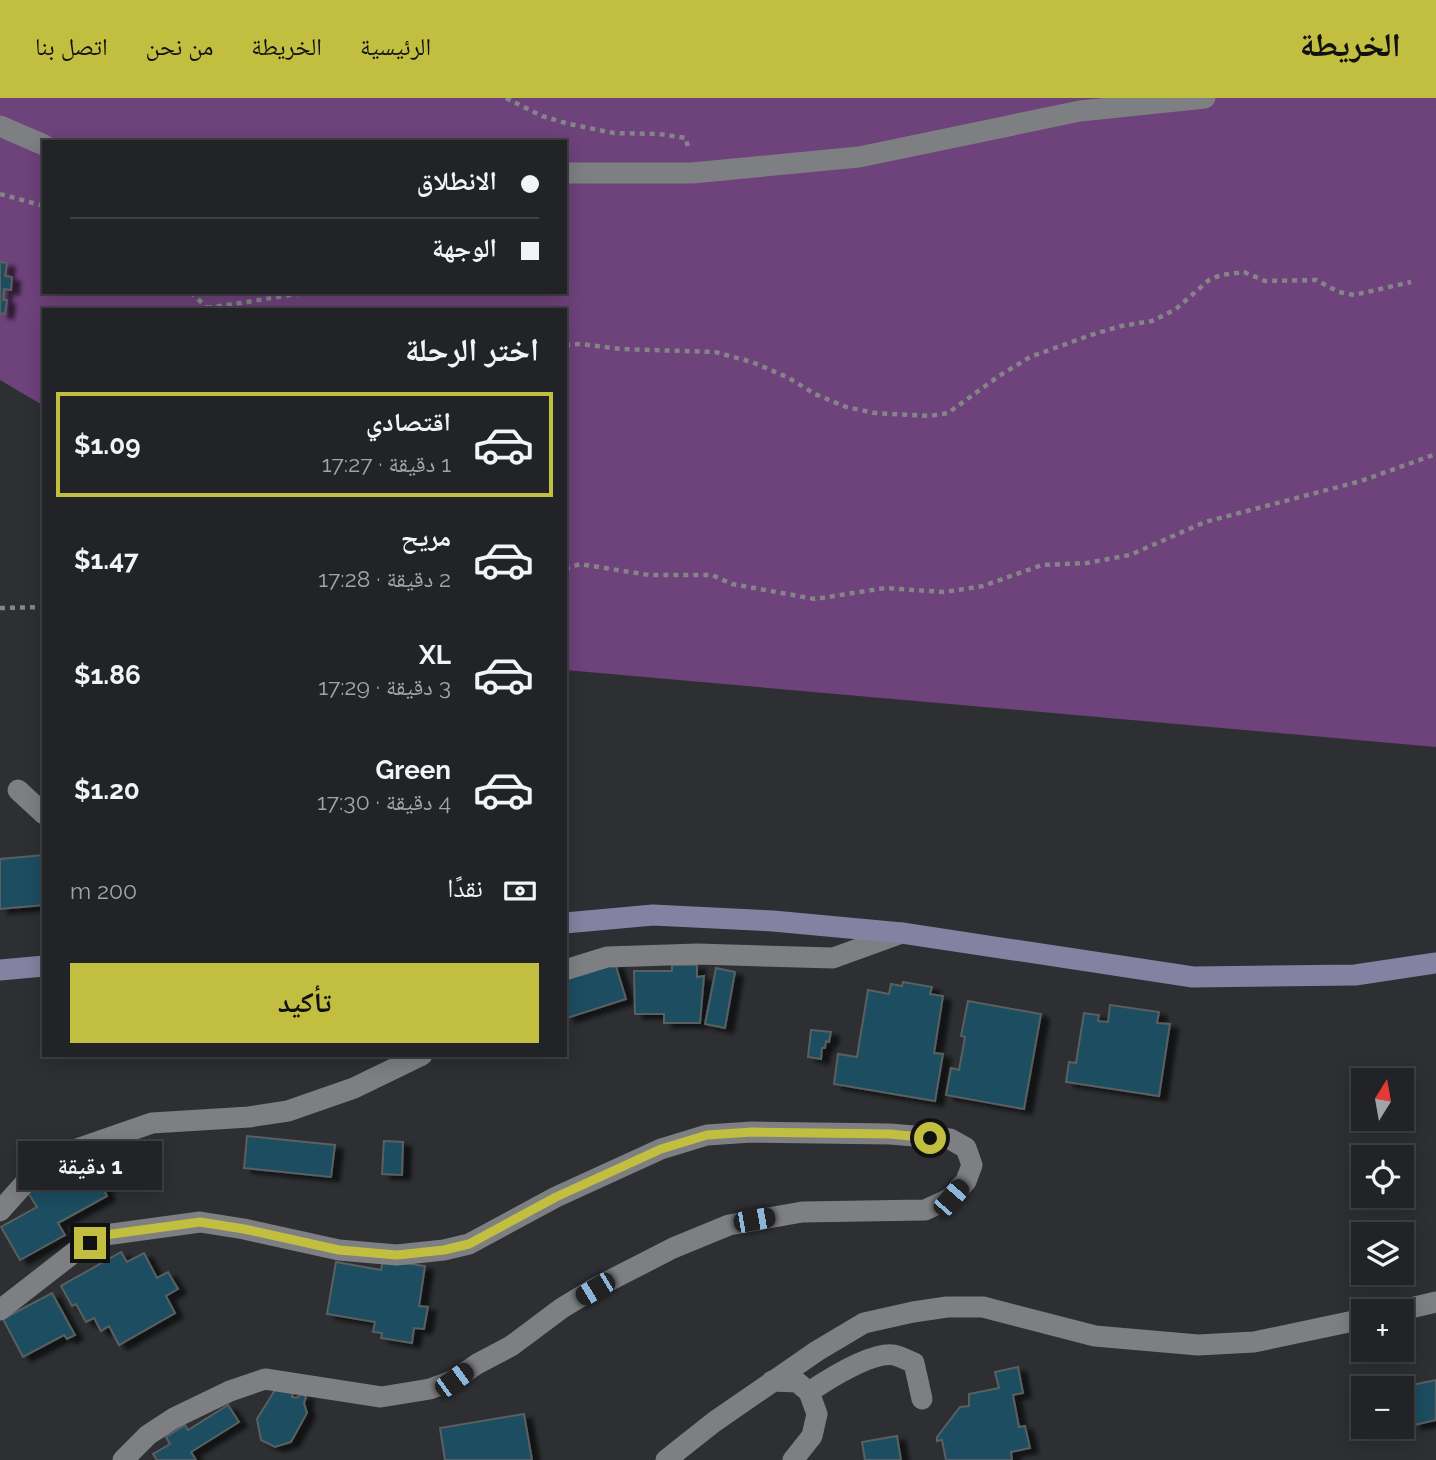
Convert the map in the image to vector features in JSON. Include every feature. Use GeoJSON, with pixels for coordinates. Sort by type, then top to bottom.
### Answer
{"type":"FeatureCollection","features":[{"type":"Feature","properties":{"kind":"main road"},"geometry":{"type":"LineString","coordinates":[[567,923],[653,915],[716,916],[902,933],[1193,977],[1354,975],[1436,963]]}},
{"type":"Feature","properties":{"kind":"main road"},"geometry":{"type":"LineString","coordinates":[[0,970],[42,966]]}},
{"type":"Feature","properties":{"kind":"street"},"geometry":{"type":"LineString","coordinates":[[567,173],[692,173],[859,157],[1080,111],[1205,98]]}},
{"type":"Feature","properties":{"kind":"street"},"geometry":{"type":"LineString","coordinates":[[0,126],[42,144]]}},
{"type":"Feature","properties":{"kind":"street"},"geometry":{"type":"LineString","coordinates":[[18,790],[42,812]]}},
{"type":"Feature","properties":{"kind":"street"},"geometry":{"type":"LineString","coordinates":[[567,969],[607,957],[698,954],[833,958],[902,933]]}},
{"type":"Feature","properties":{"kind":"street"},"geometry":{"type":"LineString","coordinates":[[0,1211],[25,1183],[54,1157],[152,1124],[249,1117],[288,1111],[354,1088],[418,1057]]}},
{"type":"Feature","properties":{"kind":"street"},"geometry":{"type":"LineString","coordinates":[[0,1310],[76,1251],[105,1235],[200,1222],[339,1250],[397,1255],[444,1250],[469,1244],[556,1197],[661,1149],[707,1135],[752,1132],[890,1134],[950,1139],[966,1148],[972,1165],[966,1181],[951,1198],[925,1210],[802,1212],[729,1225],[673,1248],[595,1289],[562,1308],[511,1346],[454,1380],[430,1389],[381,1397],[265,1379],[230,1391],[174,1418],[148,1435],[123,1460]]}},
{"type":"Feature","properties":{"kind":"street"},"geometry":{"type":"LineString","coordinates":[[1414,1307],[1436,1302]]}},
{"type":"Feature","properties":{"kind":"street"},"geometry":{"type":"LineString","coordinates":[[666,1460],[772,1381],[864,1323],[947,1307],[983,1307],[1094,1336],[1198,1345],[1254,1342],[1351,1322]]}},
{"type":"Feature","properties":{"kind":"street"},"geometry":{"type":"LineString","coordinates":[[809,1392],[866,1360],[892,1354],[914,1363],[922,1399]]}},
{"type":"Feature","properties":{"kind":"street"},"geometry":{"type":"LineString","coordinates":[[772,1381],[797,1382],[809,1392],[817,1414],[812,1436],[793,1460]]}},
{"type":"Feature","properties":{"kind":"path"},"geometry":{"type":"LineString","coordinates":[[506,98],[542,116],[569,124],[614,133],[659,134],[686,138],[692,173]]}},
{"type":"Feature","properties":{"kind":"path"},"geometry":{"type":"LineString","coordinates":[[0,194],[42,205]]}},
{"type":"Feature","properties":{"kind":"path"},"geometry":{"type":"LineString","coordinates":[[567,345],[716,352],[752,362],[846,407],[875,413],[930,416],[948,413],[1030,357],[1121,326],[1152,321],[1176,309],[1209,281],[1221,275],[1244,272],[1265,281],[1316,280],[1339,292],[1354,295],[1410,282]]}},
{"type":"Feature","properties":{"kind":"path"},"geometry":{"type":"LineString","coordinates":[[193,294],[207,308]]}},
{"type":"Feature","properties":{"kind":"path"},"geometry":{"type":"LineString","coordinates":[[214,308],[299,294]]}},
{"type":"Feature","properties":{"kind":"path"},"geometry":{"type":"LineString","coordinates":[[567,568],[580,564],[649,575],[712,575],[732,584],[815,600],[885,588],[944,592],[983,586],[1042,565],[1087,563],[1130,555],[1205,522],[1361,481],[1436,454]]}},
{"type":"Feature","properties":{"kind":"path"},"geometry":{"type":"LineString","coordinates":[[0,608],[42,607]]}},
{"type":"Feature","properties":{"kind":"shaded area"},"geometry":{"type":"Polygon","coordinates":[[[0,98],[1436,98],[1436,747],[567,670],[567,308],[42,308],[42,405],[0,380],[0,98]]]}},
{"type":"Feature","properties":{"kind":"building"},"geometry":{"type":"Polygon","coordinates":[[[0,262],[7,263],[5,276],[12,277],[11,290],[4,289],[3,300],[7,300],[5,314],[0,313],[0,262]]]}},
{"type":"Feature","properties":{"kind":"building"},"geometry":{"type":"Polygon","coordinates":[[[42,855],[42,905],[0,909],[0,859],[42,855]]]}},
{"type":"Feature","properties":{"kind":"building"},"geometry":{"type":"Polygon","coordinates":[[[615,963],[626,999],[567,1018],[567,978],[615,963]]]}},
{"type":"Feature","properties":{"kind":"building"},"geometry":{"type":"Polygon","coordinates":[[[672,965],[697,965],[697,977],[704,976],[700,1023],[664,1023],[664,1014],[635,1014],[634,971],[672,971],[672,965]]]}},
{"type":"Feature","properties":{"kind":"building"},"geometry":{"type":"Polygon","coordinates":[[[716,968],[735,972],[725,1028],[705,1024],[716,968]]]}},
{"type":"Feature","properties":{"kind":"building"},"geometry":{"type":"Polygon","coordinates":[[[903,982],[932,987],[930,994],[943,996],[934,1053],[943,1054],[935,1101],[834,1084],[838,1054],[857,1057],[868,990],[889,994],[891,984],[902,986],[903,982]]]}},
{"type":"Feature","properties":{"kind":"building"},"geometry":{"type":"Polygon","coordinates":[[[968,1001],[1041,1014],[1024,1109],[946,1095],[951,1068],[959,1070],[965,1037],[961,1036],[968,1001]]]}},
{"type":"Feature","properties":{"kind":"building"},"geometry":{"type":"Polygon","coordinates":[[[1110,1005],[1159,1012],[1157,1023],[1170,1024],[1159,1096],[1066,1082],[1069,1062],[1076,1063],[1084,1013],[1099,1015],[1098,1021],[1108,1022],[1110,1005]]]}},
{"type":"Feature","properties":{"kind":"building"},"geometry":{"type":"Polygon","coordinates":[[[811,1030],[831,1032],[829,1042],[826,1041],[825,1048],[822,1048],[821,1059],[808,1057],[811,1030]]]}},
{"type":"Feature","properties":{"kind":"building"},"geometry":{"type":"Polygon","coordinates":[[[247,1136],[335,1145],[331,1177],[244,1168],[247,1136]]]}},
{"type":"Feature","properties":{"kind":"building"},"geometry":{"type":"Polygon","coordinates":[[[384,1141],[403,1142],[402,1175],[382,1174],[384,1141]]]}},
{"type":"Feature","properties":{"kind":"building"},"geometry":{"type":"Polygon","coordinates":[[[95,1158],[111,1184],[103,1188],[107,1196],[58,1223],[65,1235],[20,1260],[1,1227],[37,1207],[27,1191],[45,1181],[41,1175],[53,1168],[56,1172],[74,1162],[77,1168],[95,1158]]]}},
{"type":"Feature","properties":{"kind":"building"},"geometry":{"type":"Polygon","coordinates":[[[121,1252],[127,1262],[144,1253],[157,1278],[168,1272],[178,1289],[166,1296],[175,1313],[119,1345],[109,1326],[101,1331],[94,1318],[86,1322],[76,1304],[72,1306],[61,1286],[121,1252]]]}},
{"type":"Feature","properties":{"kind":"building"},"geometry":{"type":"Polygon","coordinates":[[[383,1260],[425,1266],[419,1306],[428,1307],[424,1329],[414,1328],[412,1343],[381,1338],[382,1333],[373,1332],[375,1322],[327,1314],[336,1262],[381,1270],[383,1260]]]}},
{"type":"Feature","properties":{"kind":"building"},"geometry":{"type":"Polygon","coordinates":[[[52,1293],[75,1335],[67,1339],[64,1335],[23,1357],[3,1319],[52,1293]]]}},
{"type":"Feature","properties":{"kind":"building"},"geometry":{"type":"Polygon","coordinates":[[[1018,1367],[1023,1393],[1013,1395],[1019,1427],[1025,1426],[1030,1448],[1011,1452],[1012,1460],[946,1460],[942,1440],[937,1441],[937,1437],[960,1407],[969,1406],[969,1394],[999,1388],[995,1372],[1018,1367]]]}},
{"type":"Feature","properties":{"kind":"building"},"geometry":{"type":"Polygon","coordinates":[[[1436,1380],[1436,1420],[1414,1425],[1414,1385],[1436,1380]]]}},
{"type":"Feature","properties":{"kind":"building"},"geometry":{"type":"Polygon","coordinates":[[[275,1390],[293,1393],[292,1397],[296,1398],[302,1394],[306,1397],[304,1403],[307,1413],[291,1442],[275,1447],[261,1440],[257,1419],[275,1390]]]}},
{"type":"Feature","properties":{"kind":"building"},"geometry":{"type":"Polygon","coordinates":[[[228,1405],[239,1422],[191,1452],[196,1460],[157,1460],[153,1454],[170,1444],[166,1437],[185,1425],[188,1430],[228,1405]]]}},
{"type":"Feature","properties":{"kind":"building"},"geometry":{"type":"Polygon","coordinates":[[[524,1414],[532,1460],[445,1460],[440,1428],[524,1414]]]}},
{"type":"Feature","properties":{"kind":"building"},"geometry":{"type":"Polygon","coordinates":[[[897,1436],[901,1460],[865,1460],[862,1442],[897,1436]]]}},
{"type":"Feature","properties":{"kind":"route"},"geometry":{"type":"LineString","coordinates":[[90,1243],[105,1235],[200,1222],[339,1250],[397,1255],[444,1250],[469,1244],[556,1197],[661,1149],[707,1135],[752,1132],[890,1134],[930,1138]]}}]}
